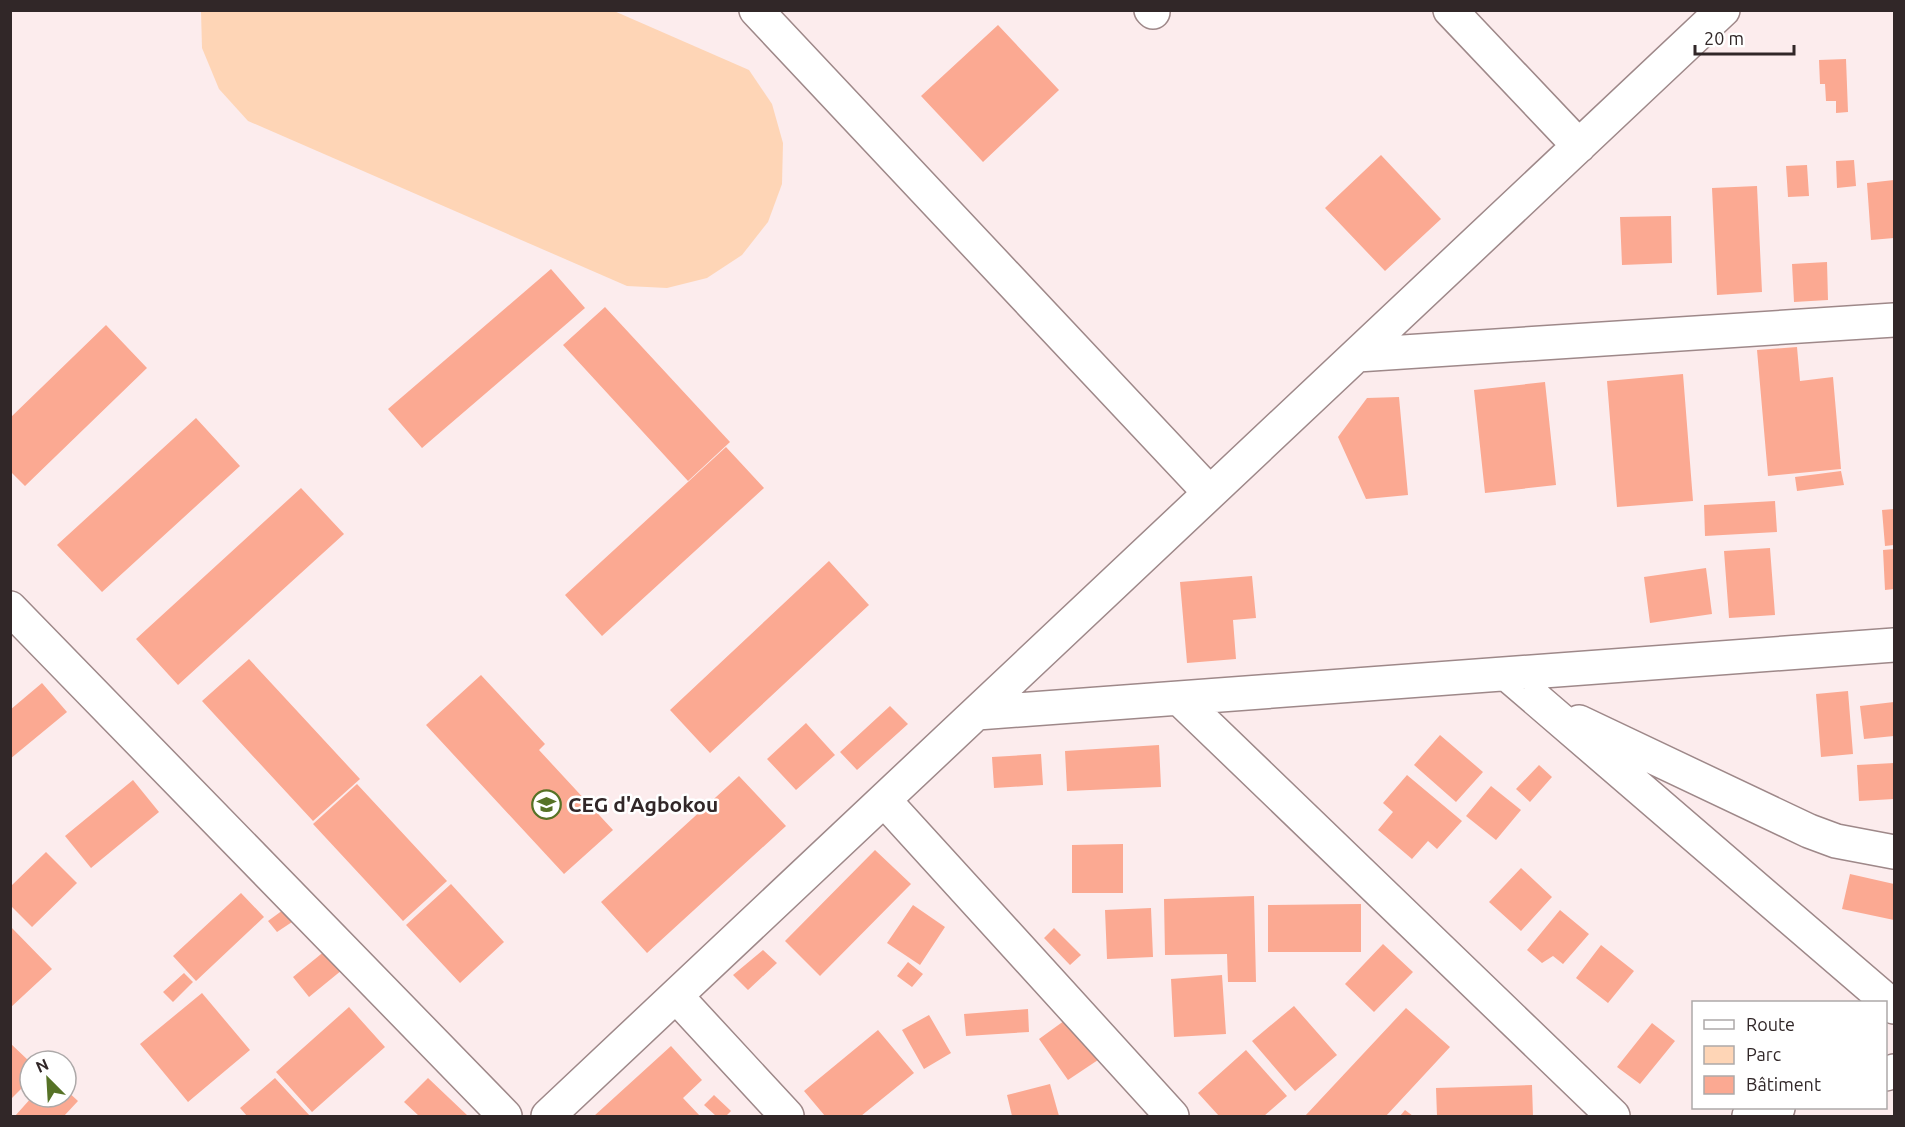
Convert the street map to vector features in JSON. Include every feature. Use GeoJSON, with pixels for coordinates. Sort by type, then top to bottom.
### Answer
{"type":"FeatureCollection","features":[{"type":"Feature","properties":{"kind":"street"},"geometry":{"type":"LineString","coordinates":[[756,10],[1210,494]]}},
{"type":"Feature","properties":{"kind":"street"},"geometry":{"type":"LineString","coordinates":[[1450,10],[1579,146]]}},
{"type":"Feature","properties":{"kind":"street"},"geometry":{"type":"LineString","coordinates":[[548,1116],[1723,10]]}},
{"type":"Feature","properties":{"kind":"street"},"geometry":{"type":"LineString","coordinates":[[1357,355],[1894,320]]}},
{"type":"Feature","properties":{"kind":"street"},"geometry":{"type":"LineString","coordinates":[[10,608],[505,1116]]}},
{"type":"Feature","properties":{"kind":"street"},"geometry":{"type":"LineString","coordinates":[[977,713],[1894,645]]}},
{"type":"Feature","properties":{"kind":"street"},"geometry":{"type":"LineString","coordinates":[[1507,674],[1887,1001]]}},
{"type":"Feature","properties":{"kind":"street"},"geometry":{"type":"LineString","coordinates":[[1180,699],[1613,1116]]}},
{"type":"Feature","properties":{"kind":"street"},"geometry":{"type":"LineString","coordinates":[[1537,702],[1809,831],[1836,841],[1894,852]]}},
{"type":"Feature","properties":{"kind":"street"},"geometry":{"type":"LineString","coordinates":[[885,800],[1172,1116]]}},
{"type":"Feature","properties":{"kind":"street"},"geometry":{"type":"LineString","coordinates":[[676,996],[787,1116]]}},
{"type":"Feature","properties":{"kind":"street"},"geometry":{"type":"LineString","coordinates":[[1749,1116],[1772,1109]]}},
{"type":"Feature","properties":{"kind":"green space"},"geometry":{"type":"Polygon","coordinates":[[[201,11],[614,11],[749,70],[772,104],[783,143],[782,184],[768,222],[742,255],[707,278],[667,288],[627,286],[248,121],[219,89],[202,48],[201,11]]]}},
{"type":"Feature","properties":{"kind":"building"},"geometry":{"type":"Polygon","coordinates":[[[998,25],[1059,90],[983,162],[921,96],[998,25]]]}},
{"type":"Feature","properties":{"kind":"building"},"geometry":{"type":"Polygon","coordinates":[[[1846,59],[1848,112],[1836,113],[1836,101],[1826,101],[1825,84],[1820,84],[1819,60],[1846,59]]]}},
{"type":"Feature","properties":{"kind":"building"},"geometry":{"type":"Polygon","coordinates":[[[1381,155],[1441,219],[1385,271],[1325,208],[1381,155]]]}},
{"type":"Feature","properties":{"kind":"building"},"geometry":{"type":"Polygon","coordinates":[[[1854,160],[1856,186],[1837,188],[1836,161],[1854,160]]]}},
{"type":"Feature","properties":{"kind":"building"},"geometry":{"type":"Polygon","coordinates":[[[1807,165],[1809,196],[1788,197],[1786,166],[1807,165]]]}},
{"type":"Feature","properties":{"kind":"building"},"geometry":{"type":"Polygon","coordinates":[[[1894,180],[1894,238],[1871,240],[1867,183],[1894,180]]]}},
{"type":"Feature","properties":{"kind":"building"},"geometry":{"type":"Polygon","coordinates":[[[1757,186],[1762,292],[1717,295],[1712,188],[1757,186]]]}},
{"type":"Feature","properties":{"kind":"building"},"geometry":{"type":"Polygon","coordinates":[[[1671,216],[1672,263],[1622,265],[1620,217],[1671,216]]]}},
{"type":"Feature","properties":{"kind":"building"},"geometry":{"type":"Polygon","coordinates":[[[1827,262],[1828,300],[1794,302],[1792,264],[1827,262]]]}},
{"type":"Feature","properties":{"kind":"building"},"geometry":{"type":"Polygon","coordinates":[[[551,269],[585,308],[422,448],[388,409],[551,269]]]}},
{"type":"Feature","properties":{"kind":"building"},"geometry":{"type":"Polygon","coordinates":[[[605,307],[730,442],[688,481],[563,345],[605,307]]]}},
{"type":"Feature","properties":{"kind":"building"},"geometry":{"type":"Polygon","coordinates":[[[106,325],[147,368],[25,486],[10,471],[10,418],[106,325]]]}},
{"type":"Feature","properties":{"kind":"building"},"geometry":{"type":"Polygon","coordinates":[[[1797,347],[1800,381],[1833,377],[1841,469],[1768,476],[1757,350],[1797,347]]]}},
{"type":"Feature","properties":{"kind":"building"},"geometry":{"type":"Polygon","coordinates":[[[1683,374],[1693,501],[1617,507],[1607,381],[1683,374]]]}},
{"type":"Feature","properties":{"kind":"building"},"geometry":{"type":"Polygon","coordinates":[[[1545,382],[1556,485],[1485,493],[1474,390],[1545,382]]]}},
{"type":"Feature","properties":{"kind":"building"},"geometry":{"type":"Polygon","coordinates":[[[1399,397],[1408,495],[1366,499],[1338,437],[1367,398],[1399,397]]]}},
{"type":"Feature","properties":{"kind":"building"},"geometry":{"type":"Polygon","coordinates":[[[196,418],[240,466],[102,592],[57,545],[196,418]]]}},
{"type":"Feature","properties":{"kind":"building"},"geometry":{"type":"Polygon","coordinates":[[[726,447],[764,488],[602,636],[565,595],[726,447]]]}},
{"type":"Feature","properties":{"kind":"building"},"geometry":{"type":"Polygon","coordinates":[[[1841,471],[1844,485],[1797,491],[1795,477],[1841,471]]]}},
{"type":"Feature","properties":{"kind":"building"},"geometry":{"type":"Polygon","coordinates":[[[301,488],[344,534],[178,685],[136,639],[301,488]]]}},
{"type":"Feature","properties":{"kind":"building"},"geometry":{"type":"Polygon","coordinates":[[[1775,501],[1777,532],[1705,536],[1704,505],[1775,501]]]}},
{"type":"Feature","properties":{"kind":"building"},"geometry":{"type":"Polygon","coordinates":[[[1894,509],[1894,545],[1885,546],[1882,510],[1894,509]]]}},
{"type":"Feature","properties":{"kind":"building"},"geometry":{"type":"Polygon","coordinates":[[[1770,548],[1775,615],[1729,618],[1724,551],[1770,548]]]}},
{"type":"Feature","properties":{"kind":"building"},"geometry":{"type":"Polygon","coordinates":[[[1894,549],[1894,589],[1885,590],[1883,550],[1894,549]]]}},
{"type":"Feature","properties":{"kind":"building"},"geometry":{"type":"Polygon","coordinates":[[[829,561],[869,605],[710,753],[670,710],[829,561]]]}},
{"type":"Feature","properties":{"kind":"building"},"geometry":{"type":"Polygon","coordinates":[[[1706,568],[1712,614],[1650,623],[1644,577],[1706,568]]]}},
{"type":"Feature","properties":{"kind":"building"},"geometry":{"type":"Polygon","coordinates":[[[1252,576],[1256,618],[1233,620],[1236,659],[1187,663],[1180,582],[1252,576]]]}},
{"type":"Feature","properties":{"kind":"building"},"geometry":{"type":"Polygon","coordinates":[[[249,659],[360,779],[313,821],[202,701],[249,659]]]}},
{"type":"Feature","properties":{"kind":"building"},"geometry":{"type":"Polygon","coordinates":[[[481,675],[545,744],[539,750],[613,830],[564,874],[426,725],[481,675]]]}},
{"type":"Feature","properties":{"kind":"building"},"geometry":{"type":"Polygon","coordinates":[[[42,683],[67,712],[10,759],[10,710],[42,683]]]}},
{"type":"Feature","properties":{"kind":"building"},"geometry":{"type":"Polygon","coordinates":[[[1848,691],[1853,754],[1821,757],[1816,694],[1848,691]]]}},
{"type":"Feature","properties":{"kind":"building"},"geometry":{"type":"Polygon","coordinates":[[[1894,702],[1894,736],[1864,739],[1860,706],[1894,702]]]}},
{"type":"Feature","properties":{"kind":"building"},"geometry":{"type":"Polygon","coordinates":[[[890,706],[908,724],[857,770],[840,752],[890,706]]]}},
{"type":"Feature","properties":{"kind":"building"},"geometry":{"type":"Polygon","coordinates":[[[806,723],[835,755],[796,790],[767,759],[806,723]]]}},
{"type":"Feature","properties":{"kind":"building"},"geometry":{"type":"Polygon","coordinates":[[[1440,735],[1483,772],[1456,802],[1414,765],[1440,735]]]}},
{"type":"Feature","properties":{"kind":"building"},"geometry":{"type":"Polygon","coordinates":[[[1159,745],[1161,787],[1067,791],[1065,751],[1159,745]]]}},
{"type":"Feature","properties":{"kind":"building"},"geometry":{"type":"Polygon","coordinates":[[[1041,754],[1043,785],[994,788],[992,757],[1041,754]]]}},
{"type":"Feature","properties":{"kind":"building"},"geometry":{"type":"Polygon","coordinates":[[[1894,763],[1894,799],[1859,801],[1857,765],[1894,763]]]}},
{"type":"Feature","properties":{"kind":"building"},"geometry":{"type":"Polygon","coordinates":[[[1539,765],[1552,777],[1530,802],[1516,789],[1539,765]]]}},
{"type":"Feature","properties":{"kind":"building"},"geometry":{"type":"Polygon","coordinates":[[[1407,775],[1462,821],[1437,849],[1428,841],[1412,859],[1378,830],[1393,812],[1383,803],[1407,775]]]}},
{"type":"Feature","properties":{"kind":"building"},"geometry":{"type":"Polygon","coordinates":[[[739,776],[786,826],[647,953],[601,902],[739,776]]]}},
{"type":"Feature","properties":{"kind":"building"},"geometry":{"type":"Polygon","coordinates":[[[133,780],[159,812],[91,868],[65,836],[133,780]]]}},
{"type":"Feature","properties":{"kind":"building"},"geometry":{"type":"Polygon","coordinates":[[[357,784],[447,881],[403,921],[313,824],[357,784]]]}},
{"type":"Feature","properties":{"kind":"building"},"geometry":{"type":"Polygon","coordinates":[[[1491,786],[1521,810],[1496,840],[1466,816],[1491,786]]]}},
{"type":"Feature","properties":{"kind":"building"},"geometry":{"type":"Polygon","coordinates":[[[1123,844],[1123,893],[1072,893],[1072,845],[1123,844]]]}},
{"type":"Feature","properties":{"kind":"building"},"geometry":{"type":"Polygon","coordinates":[[[875,850],[911,884],[820,976],[785,941],[875,850]]]}},
{"type":"Feature","properties":{"kind":"building"},"geometry":{"type":"Polygon","coordinates":[[[46,852],[77,883],[32,927],[10,905],[10,887],[46,852]]]}},
{"type":"Feature","properties":{"kind":"building"},"geometry":{"type":"Polygon","coordinates":[[[1521,868],[1552,897],[1521,931],[1489,902],[1521,868]]]}},
{"type":"Feature","properties":{"kind":"building"},"geometry":{"type":"Polygon","coordinates":[[[1850,874],[1894,884],[1894,920],[1842,909],[1850,874]]]}},
{"type":"Feature","properties":{"kind":"building"},"geometry":{"type":"Polygon","coordinates":[[[451,884],[504,942],[460,983],[406,925],[451,884]]]}},
{"type":"Feature","properties":{"kind":"building"},"geometry":{"type":"Polygon","coordinates":[[[241,893],[264,917],[196,981],[173,956],[241,893]]]}},
{"type":"Feature","properties":{"kind":"building"},"geometry":{"type":"Polygon","coordinates":[[[1254,896],[1256,982],[1228,982],[1227,954],[1165,955],[1164,899],[1254,896]]]}},
{"type":"Feature","properties":{"kind":"building"},"geometry":{"type":"Polygon","coordinates":[[[1361,904],[1361,952],[1268,952],[1268,905],[1361,904]]]}},
{"type":"Feature","properties":{"kind":"building"},"geometry":{"type":"Polygon","coordinates":[[[913,905],[945,927],[920,965],[887,943],[913,905]]]}},
{"type":"Feature","properties":{"kind":"building"},"geometry":{"type":"Polygon","coordinates":[[[1151,908],[1153,957],[1107,959],[1105,910],[1151,908]]]}},
{"type":"Feature","properties":{"kind":"building"},"geometry":{"type":"Polygon","coordinates":[[[283,910],[292,922],[277,932],[268,921],[283,910]]]}},
{"type":"Feature","properties":{"kind":"building"},"geometry":{"type":"Polygon","coordinates":[[[1560,910],[1589,934],[1563,964],[1553,956],[1542,963],[1527,950],[1560,910]]]}},
{"type":"Feature","properties":{"kind":"building"},"geometry":{"type":"Polygon","coordinates":[[[10,926],[52,969],[10,1008],[10,926]]]}},
{"type":"Feature","properties":{"kind":"building"},"geometry":{"type":"Polygon","coordinates":[[[1054,928],[1081,955],[1070,965],[1044,938],[1054,928]]]}},
{"type":"Feature","properties":{"kind":"building"},"geometry":{"type":"Polygon","coordinates":[[[1383,944],[1413,972],[1374,1012],[1345,984],[1383,944]]]}},
{"type":"Feature","properties":{"kind":"building"},"geometry":{"type":"Polygon","coordinates":[[[1601,945],[1634,971],[1608,1003],[1576,978],[1601,945]]]}},
{"type":"Feature","properties":{"kind":"building"},"geometry":{"type":"Polygon","coordinates":[[[326,950],[342,970],[309,997],[293,977],[326,950]]]}},
{"type":"Feature","properties":{"kind":"building"},"geometry":{"type":"Polygon","coordinates":[[[763,950],[777,963],[748,990],[733,975],[763,950]]]}},
{"type":"Feature","properties":{"kind":"building"},"geometry":{"type":"Polygon","coordinates":[[[908,962],[923,974],[912,987],[897,976],[908,962]]]}},
{"type":"Feature","properties":{"kind":"building"},"geometry":{"type":"Polygon","coordinates":[[[184,973],[193,982],[173,1002],[163,992],[184,973]]]}},
{"type":"Feature","properties":{"kind":"building"},"geometry":{"type":"Polygon","coordinates":[[[1222,975],[1226,1034],[1174,1037],[1171,979],[1222,975]]]}},
{"type":"Feature","properties":{"kind":"building"},"geometry":{"type":"Polygon","coordinates":[[[202,993],[250,1050],[188,1102],[140,1044],[202,993]]]}},
{"type":"Feature","properties":{"kind":"building"},"geometry":{"type":"Polygon","coordinates":[[[1294,1006],[1337,1055],[1295,1091],[1252,1041],[1294,1006]]]}},
{"type":"Feature","properties":{"kind":"building"},"geometry":{"type":"Polygon","coordinates":[[[349,1007],[385,1047],[312,1112],[276,1072],[349,1007]]]}},
{"type":"Feature","properties":{"kind":"building"},"geometry":{"type":"Polygon","coordinates":[[[1406,1008],[1450,1047],[1386,1116],[1305,1116],[1406,1008]]]}},
{"type":"Feature","properties":{"kind":"building"},"geometry":{"type":"Polygon","coordinates":[[[1028,1009],[1029,1032],[966,1036],[964,1014],[1028,1009]]]}},
{"type":"Feature","properties":{"kind":"building"},"geometry":{"type":"Polygon","coordinates":[[[929,1015],[951,1053],[924,1069],[902,1030],[929,1015]]]}},
{"type":"Feature","properties":{"kind":"building"},"geometry":{"type":"Polygon","coordinates":[[[1068,1018],[1098,1060],[1068,1080],[1039,1039],[1068,1018]]]}},
{"type":"Feature","properties":{"kind":"building"},"geometry":{"type":"Polygon","coordinates":[[[1652,1023],[1675,1041],[1640,1084],[1617,1067],[1652,1023]]]}},
{"type":"Feature","properties":{"kind":"building"},"geometry":{"type":"Polygon","coordinates":[[[878,1030],[914,1073],[861,1116],[825,1116],[804,1091],[878,1030]]]}},
{"type":"Feature","properties":{"kind":"building"},"geometry":{"type":"Polygon","coordinates":[[[10,1043],[18,1051],[18,1092],[10,1100],[10,1043]]]}},
{"type":"Feature","properties":{"kind":"building"},"geometry":{"type":"Polygon","coordinates":[[[671,1046],[702,1080],[683,1098],[700,1116],[594,1116],[671,1046]]]}},
{"type":"Feature","properties":{"kind":"building"},"geometry":{"type":"Polygon","coordinates":[[[1246,1050],[1287,1096],[1264,1116],[1219,1116],[1198,1093],[1246,1050]]]}},
{"type":"Feature","properties":{"kind":"building"},"geometry":{"type":"Polygon","coordinates":[[[275,1078],[310,1116],[247,1116],[240,1108],[275,1078]]]}},
{"type":"Feature","properties":{"kind":"building"},"geometry":{"type":"Polygon","coordinates":[[[428,1078],[468,1116],[419,1116],[404,1102],[428,1078]]]}},
{"type":"Feature","properties":{"kind":"building"},"geometry":{"type":"Polygon","coordinates":[[[1050,1084],[1059,1116],[1012,1116],[1007,1095],[1050,1084]]]}},
{"type":"Feature","properties":{"kind":"building"},"geometry":{"type":"Polygon","coordinates":[[[1532,1085],[1533,1116],[1437,1116],[1436,1088],[1532,1085]]]}},
{"type":"Feature","properties":{"kind":"building"},"geometry":{"type":"Polygon","coordinates":[[[714,1095],[731,1111],[726,1116],[716,1116],[704,1105],[714,1095]]]}},
{"type":"Feature","properties":{"kind":"building"},"geometry":{"type":"Polygon","coordinates":[[[21,1109],[71,1109],[64,1116],[15,1116],[21,1109]]]}},
{"type":"Feature","properties":{"kind":"building"},"geometry":{"type":"Polygon","coordinates":[[[1405,1110],[1413,1116],[1400,1116],[1405,1110]]]}},
{"type":"Feature","properties":{"kind":"place","name":"CEG d'Agbokou"},"geometry":{"type":"Point","coordinates":[547,804]}}]}
